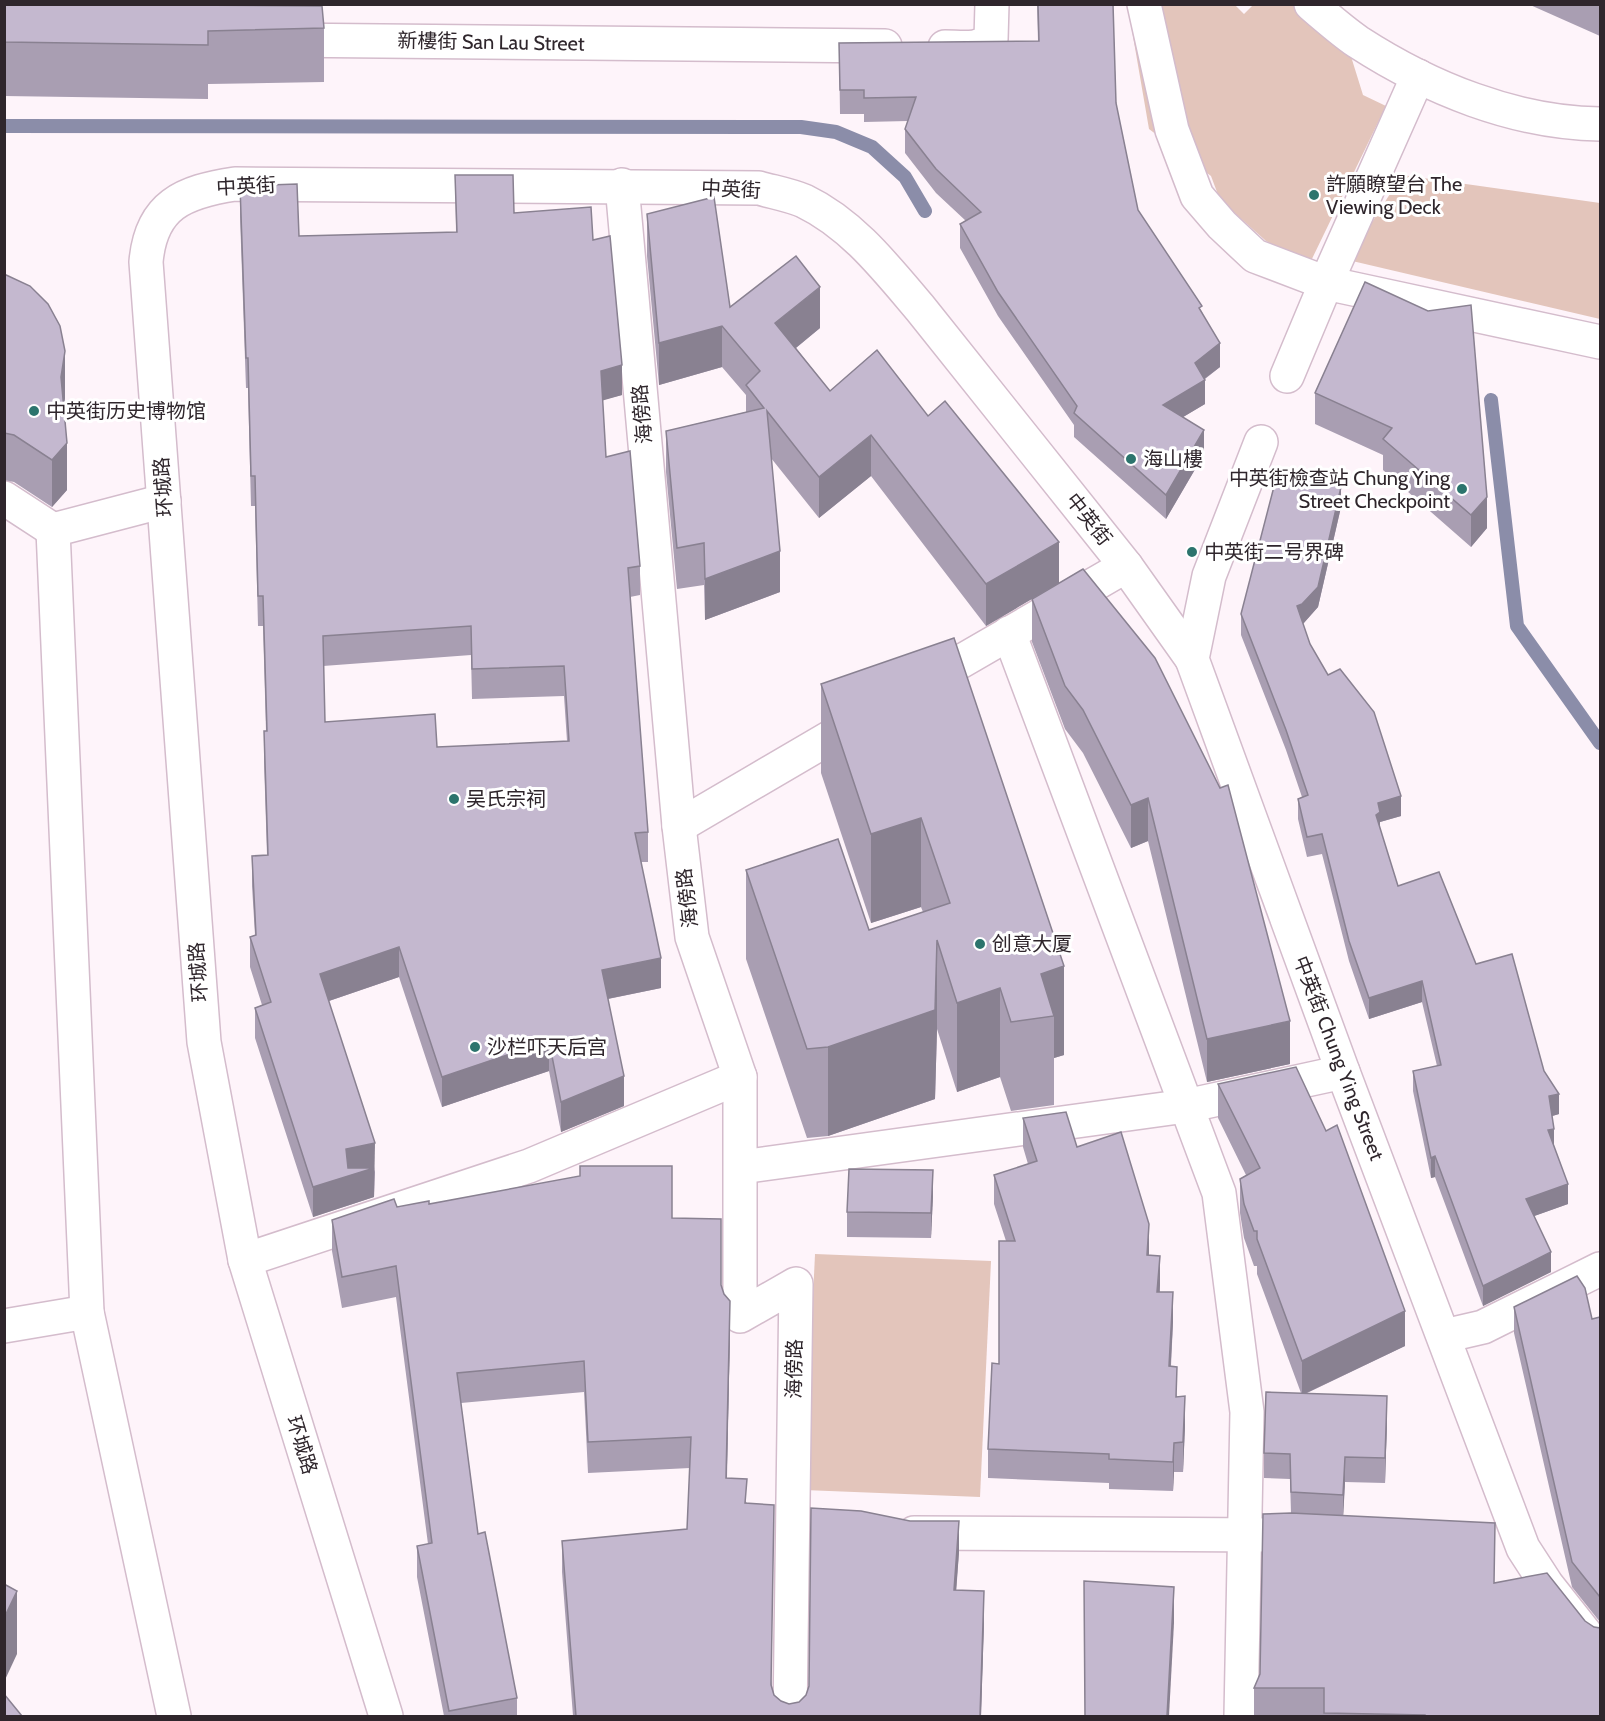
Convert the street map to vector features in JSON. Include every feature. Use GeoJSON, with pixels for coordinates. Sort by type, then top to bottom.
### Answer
{"type":"FeatureCollection","features":[{"type":"Feature","properties":{"kind":"street","name":"新樓街 San Lau Street"},"geometry":{"type":"LineString","coordinates":[[248,40],[977,47],[991,39],[992,4]]}},
{"type":"Feature","properties":{"kind":"street"},"geometry":{"type":"LineString","coordinates":[[1144,4],[1172,130],[1197,196],[1222,225],[1255,256],[1326,283],[1600,342]]}},
{"type":"Feature","properties":{"kind":"street"},"geometry":{"type":"LineString","coordinates":[[1311,4],[1357,41],[1418,76],[1472,99],[1539,119],[1600,124]]}},
{"type":"Feature","properties":{"kind":"street"},"geometry":{"type":"LineString","coordinates":[[1287,376],[1418,76]]}},
{"type":"Feature","properties":{"kind":"street","name":"中英街"},"geometry":{"type":"LineString","coordinates":[[168,209],[183,197],[205,189],[235,184],[622,185],[759,188],[803,201],[845,226],[885,267],[1126,566],[1192,659]]}},
{"type":"Feature","properties":{"kind":"street","name":"海傍路"},"geometry":{"type":"LineString","coordinates":[[622,185],[679,826],[692,937],[740,1077],[740,1316],[796,1284],[790,1716]]}},
{"type":"Feature","properties":{"kind":"street","name":"环城路"},"geometry":{"type":"LineString","coordinates":[[168,209],[151,236],[146,262],[204,1042],[245,1260],[386,1716]]}},
{"type":"Feature","properties":{"kind":"street"},"geometry":{"type":"LineString","coordinates":[[1192,659],[1209,576],[1261,442]]}},
{"type":"Feature","properties":{"kind":"street"},"geometry":{"type":"LineString","coordinates":[[4,498],[53,530],[164,501]]}},
{"type":"Feature","properties":{"kind":"street"},"geometry":{"type":"LineString","coordinates":[[53,530],[87,1311],[174,1716]]}},
{"type":"Feature","properties":{"kind":"street"},"geometry":{"type":"LineString","coordinates":[[679,826],[1126,566]]}},
{"type":"Feature","properties":{"kind":"street"},"geometry":{"type":"LineString","coordinates":[[1009,633],[1219,1193],[1247,1412],[1241,1716]]}},
{"type":"Feature","properties":{"kind":"street","name":"中英街 Chung Ying Street"},"geometry":{"type":"LineString","coordinates":[[1192,659],[1343,1072],[1523,1548],[1547,1585],[1600,1652]]}},
{"type":"Feature","properties":{"kind":"street"},"geometry":{"type":"LineString","coordinates":[[741,1167],[1186,1106],[1343,1072]]}},
{"type":"Feature","properties":{"kind":"street"},"geometry":{"type":"LineString","coordinates":[[245,1260],[529,1166],[740,1077]]}},
{"type":"Feature","properties":{"kind":"street"},"geometry":{"type":"LineString","coordinates":[[1444,1336],[1483,1327],[1600,1269]]}},
{"type":"Feature","properties":{"kind":"street"},"geometry":{"type":"LineString","coordinates":[[4,1326],[87,1311]]}},
{"type":"Feature","properties":{"kind":"street"},"geometry":{"type":"LineString","coordinates":[[792,1509],[824,1516]]}},
{"type":"Feature","properties":{"kind":"street"},"geometry":{"type":"LineString","coordinates":[[888,1529],[910,1533],[1245,1534],[1303,1537]]}},
{"type":"Feature","properties":{"kind":"street"},"geometry":{"type":"LineString","coordinates":[[1488,1546],[1523,1548]]}},
{"type":"Feature","properties":{"kind":"shaded area"},"geometry":{"type":"Polygon","coordinates":[[[1135,4],[1235,5],[1244,14],[1253,5],[1335,5],[1363,95],[1386,106],[1309,265],[1266,241],[1220,200],[1211,176],[1149,129],[1129,13],[1135,4]]]}},
{"type":"Feature","properties":{"kind":"shaded area"},"geometry":{"type":"Polygon","coordinates":[[[1402,175],[1600,203],[1600,319],[1348,260],[1402,175]]]}},
{"type":"Feature","properties":{"kind":"shaded area"},"geometry":{"type":"Polygon","coordinates":[[[815,1254],[991,1261],[980,1497],[804,1490],[815,1254]]]}},
{"type":"Feature","properties":{"kind":"building"},"geometry":{"type":"Polygon","coordinates":[[[4,4],[322,6],[324,28],[208,31],[208,45],[4,42],[4,4]]]}},
{"type":"Feature","properties":{"kind":"building"},"geometry":{"type":"Polygon","coordinates":[[[1038,4],[1113,4],[1116,103],[1138,210],[1202,306],[1199,308],[1220,343],[1195,363],[1205,380],[1163,405],[1204,430],[1166,495],[1074,413],[1077,406],[998,292],[960,224],[981,212],[936,169],[905,129],[916,97],[864,98],[864,90],[840,90],[839,43],[1039,41],[1038,4]]]}},
{"type":"Feature","properties":{"kind":"building"},"geometry":{"type":"Polygon","coordinates":[[[455,175],[513,175],[514,213],[591,207],[593,240],[610,236],[622,365],[601,371],[606,457],[630,451],[640,566],[628,568],[648,832],[635,833],[661,958],[602,970],[624,1076],[561,1102],[549,1041],[442,1077],[399,947],[320,974],[375,1143],[346,1149],[348,1168],[374,1168],[313,1187],[255,1008],[271,1002],[250,937],[256,935],[252,856],[268,855],[264,731],[267,731],[263,596],[258,596],[255,476],[251,476],[240,186],[297,184],[299,236],[457,232],[455,175]],[[471,626],[323,636],[325,722],[435,714],[437,747],[569,741],[564,666],[472,669],[471,626]]]}},
{"type":"Feature","properties":{"kind":"building"},"geometry":{"type":"Polygon","coordinates":[[[714,197],[730,307],[796,256],[820,287],[775,323],[830,391],[877,350],[928,416],[945,401],[1059,542],[986,584],[871,435],[819,477],[767,411],[780,551],[705,579],[704,543],[677,548],[666,431],[764,408],[746,385],[760,371],[722,326],[659,343],[647,214],[714,197]]]}},
{"type":"Feature","properties":{"kind":"building","name":"中英街历史博物馆"},"geometry":{"type":"Polygon","coordinates":[[[4,274],[30,286],[48,304],[60,326],[65,351],[61,377],[67,443],[52,460],[14,435],[4,433],[4,274]]]}},
{"type":"Feature","properties":{"kind":"building"},"geometry":{"type":"Polygon","coordinates":[[[1365,282],[1428,311],[1471,305],[1487,497],[1471,515],[1383,439],[1392,428],[1315,393],[1365,282]]]}},
{"type":"Feature","properties":{"kind":"building"},"geometry":{"type":"Polygon","coordinates":[[[1278,471],[1341,487],[1318,587],[1302,604],[1297,606],[1310,644],[1328,675],[1340,669],[1374,712],[1401,796],[1378,803],[1380,812],[1376,815],[1398,886],[1439,872],[1476,964],[1512,954],[1544,1071],[1559,1094],[1549,1096],[1554,1129],[1548,1130],[1568,1184],[1526,1199],[1551,1252],[1483,1286],[1435,1156],[1431,1158],[1413,1071],[1441,1065],[1422,981],[1369,998],[1349,941],[1322,834],[1307,837],[1298,799],[1308,795],[1286,730],[1241,614],[1278,471]]]}},
{"type":"Feature","properties":{"kind":"building"},"geometry":{"type":"Polygon","coordinates":[[[1083,569],[1155,658],[1220,788],[1228,785],[1290,1021],[1207,1039],[1148,798],[1131,805],[1083,710],[1065,686],[1032,599],[1083,569]]]}},
{"type":"Feature","properties":{"kind":"building"},"geometry":{"type":"Polygon","coordinates":[[[954,638],[1064,966],[1041,974],[1054,1016],[1011,1022],[1000,988],[957,1003],[937,940],[935,1010],[828,1047],[807,1049],[746,870],[838,839],[869,930],[950,903],[921,818],[871,834],[821,684],[954,638]]]}},
{"type":"Feature","properties":{"kind":"building"},"geometry":{"type":"Polygon","coordinates":[[[1296,1067],[1326,1131],[1337,1125],[1405,1311],[1302,1361],[1257,1239],[1257,1231],[1254,1231],[1244,1204],[1240,1179],[1260,1168],[1218,1084],[1296,1067]]]}},
{"type":"Feature","properties":{"kind":"building"},"geometry":{"type":"Polygon","coordinates":[[[1066,1112],[1077,1147],[1121,1132],[1149,1224],[1147,1255],[1160,1256],[1157,1292],[1173,1292],[1169,1366],[1177,1367],[1176,1397],[1185,1396],[1183,1442],[1174,1443],[1173,1462],[1109,1459],[1109,1454],[988,1449],[992,1363],[999,1364],[999,1241],[1015,1241],[994,1175],[1037,1161],[1023,1118],[1066,1112]]]}},
{"type":"Feature","properties":{"kind":"building"},"geometry":{"type":"Polygon","coordinates":[[[580,1166],[672,1166],[672,1218],[721,1219],[721,1285],[730,1301],[726,1478],[747,1479],[745,1503],[774,1505],[771,1685],[774,1695],[789,1704],[799,1702],[806,1695],[809,1686],[811,1508],[861,1511],[910,1521],[959,1521],[954,1590],[984,1591],[980,1716],[576,1716],[562,1541],[687,1529],[691,1437],[588,1442],[584,1361],[457,1373],[478,1534],[485,1532],[517,1698],[449,1711],[417,1546],[432,1543],[396,1266],[342,1277],[332,1220],[394,1199],[397,1207],[429,1201],[429,1204],[580,1176],[580,1166]]]}},
{"type":"Feature","properties":{"kind":"building"},"geometry":{"type":"Polygon","coordinates":[[[849,1169],[933,1170],[931,1213],[847,1212],[849,1169]]]}},
{"type":"Feature","properties":{"kind":"building"},"geometry":{"type":"Polygon","coordinates":[[[1577,1276],[1585,1288],[1592,1319],[1600,1317],[1600,1597],[1572,1562],[1514,1307],[1577,1276]]]}},
{"type":"Feature","properties":{"kind":"building"},"geometry":{"type":"Polygon","coordinates":[[[1266,1392],[1387,1396],[1385,1458],[1345,1457],[1343,1495],[1291,1492],[1290,1454],[1264,1453],[1266,1392]]]}},
{"type":"Feature","properties":{"kind":"building"},"geometry":{"type":"Polygon","coordinates":[[[1291,1513],[1495,1523],[1494,1583],[1547,1573],[1585,1621],[1600,1628],[1600,1716],[1425,1716],[1324,1713],[1324,1688],[1254,1688],[1260,1674],[1263,1514],[1291,1513]]]}},
{"type":"Feature","properties":{"kind":"building"},"geometry":{"type":"Polygon","coordinates":[[[1084,1581],[1174,1587],[1167,1716],[1085,1716],[1084,1581]]]}},
{"type":"Feature","properties":{"kind":"building"},"geometry":{"type":"Polygon","coordinates":[[[4,1584],[17,1591],[4,1618],[4,1584]]]}},
{"type":"Feature","properties":{"kind":"building"},"geometry":{"type":"Polygon","coordinates":[[[4,1694],[22,1716],[4,1716],[4,1694]]]}},
{"type":"Feature","properties":{"kind":"waterway"},"geometry":{"type":"LineString","coordinates":[[4,126],[801,127],[836,132],[872,147],[905,177],[925,211]]}},
{"type":"Feature","properties":{"kind":"waterway"},"geometry":{"type":"LineString","coordinates":[[1491,400],[1517,626],[1600,743]]}},
{"type":"Feature","properties":{"kind":"place","name":"許願瞭望台 The Viewing Deck"},"geometry":{"type":"Point","coordinates":[1314,195]}},
{"type":"Feature","properties":{"kind":"place","name":"中英街历史博物馆"},"geometry":{"type":"Point","coordinates":[34,411]}},
{"type":"Feature","properties":{"kind":"place","name":"海山樓"},"geometry":{"type":"Point","coordinates":[1131,459]}},
{"type":"Feature","properties":{"kind":"place","name":"中英街檢查站 Chung Ying Street Checkpoint"},"geometry":{"type":"Point","coordinates":[1462,489]}},
{"type":"Feature","properties":{"kind":"place","name":"中英街二号界碑"},"geometry":{"type":"Point","coordinates":[1192,552]}},
{"type":"Feature","properties":{"kind":"place","name":"吴氏宗祠"},"geometry":{"type":"Point","coordinates":[454,799]}},
{"type":"Feature","properties":{"kind":"place","name":"创意大厦"},"geometry":{"type":"Point","coordinates":[980,944]}},
{"type":"Feature","properties":{"kind":"place","name":"沙栏吓天后宫"},"geometry":{"type":"Point","coordinates":[475,1047]}}]}
